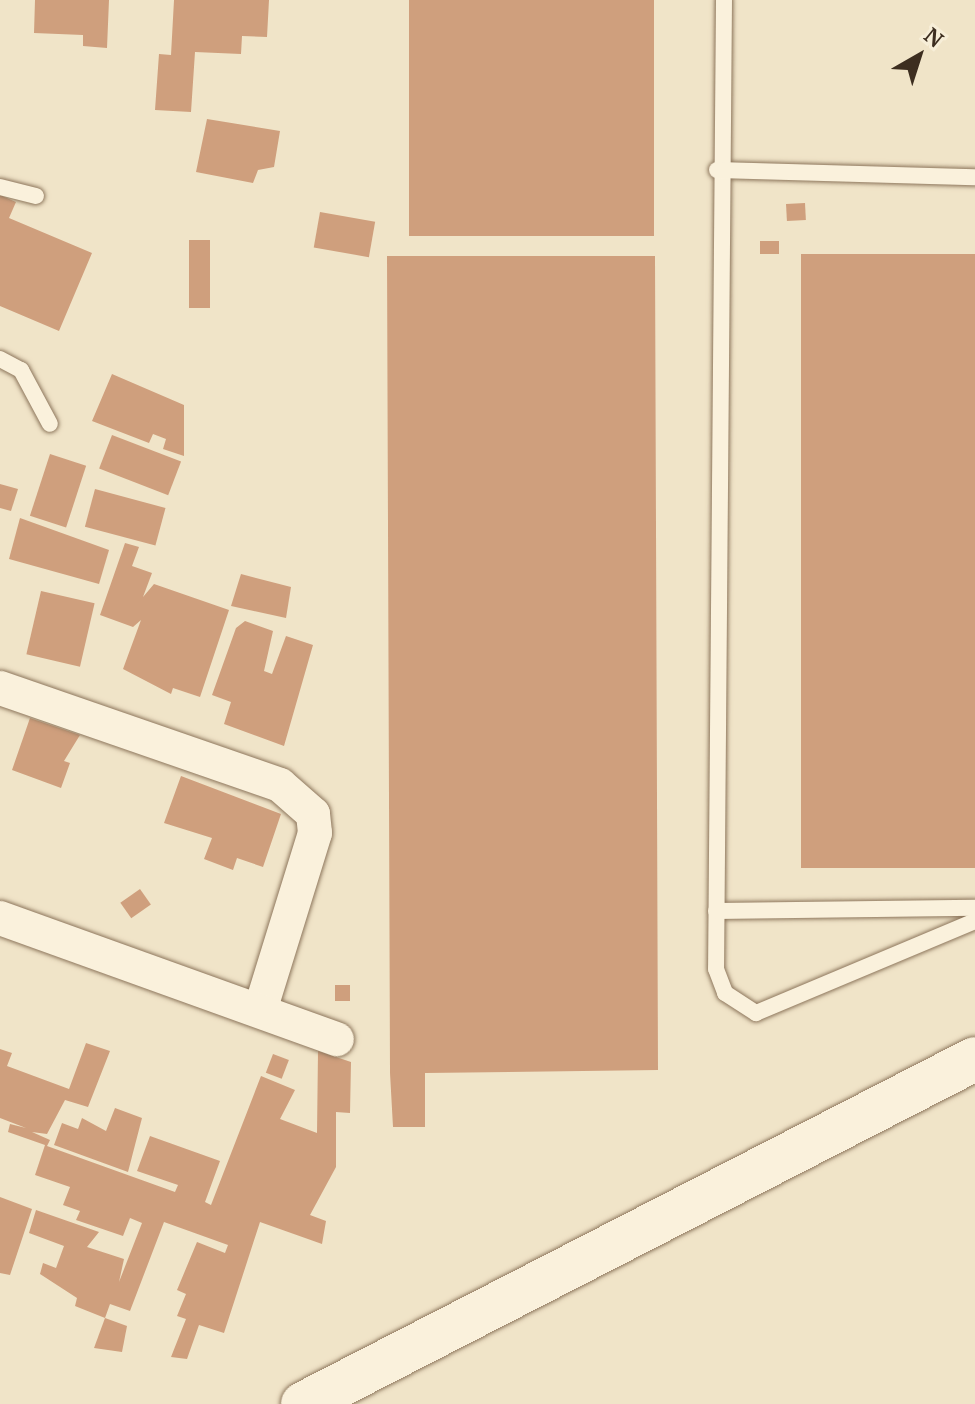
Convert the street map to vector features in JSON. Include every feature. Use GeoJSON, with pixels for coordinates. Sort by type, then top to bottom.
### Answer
{"type":"FeatureCollection","features":[{"type":"Feature","properties":{"kind":"street"},"geometry":{"type":"LineString","coordinates":[[0,688],[280,785],[313,814],[315,833],[260,1011]]}},
{"type":"Feature","properties":{"kind":"street"},"geometry":{"type":"LineString","coordinates":[[0,918],[337,1039]]}},
{"type":"Feature","properties":{"kind":"street"},"geometry":{"type":"LineString","coordinates":[[303,1404],[975,1059]]}},
{"type":"Feature","properties":{"kind":"lane"},"geometry":{"type":"LineString","coordinates":[[724,0],[717,170],[716,969],[725,993],[756,1013],[975,921]]}},
{"type":"Feature","properties":{"kind":"lane"},"geometry":{"type":"LineString","coordinates":[[717,170],[975,177]]}},
{"type":"Feature","properties":{"kind":"lane"},"geometry":{"type":"LineString","coordinates":[[0,187],[36,196]]}},
{"type":"Feature","properties":{"kind":"lane"},"geometry":{"type":"LineString","coordinates":[[0,359],[21,370],[50,424]]}},
{"type":"Feature","properties":{"kind":"lane"},"geometry":{"type":"LineString","coordinates":[[716,911],[975,908]]}},
{"type":"Feature","properties":{"kind":"building"},"geometry":{"type":"Polygon","coordinates":[[[35,0],[109,0],[107,48],[83,46],[83,35],[34,33],[35,0]]]}},
{"type":"Feature","properties":{"kind":"building"},"geometry":{"type":"Polygon","coordinates":[[[174,0],[269,0],[267,37],[242,36],[241,54],[195,52],[191,112],[155,110],[159,54],[171,55],[174,0]]]}},
{"type":"Feature","properties":{"kind":"building"},"geometry":{"type":"Polygon","coordinates":[[[409,0],[654,0],[654,236],[409,236],[409,0]]]}},
{"type":"Feature","properties":{"kind":"building"},"geometry":{"type":"Polygon","coordinates":[[[207,119],[280,131],[274,167],[258,170],[253,183],[196,172],[207,119]]]}},
{"type":"Feature","properties":{"kind":"building"},"geometry":{"type":"Polygon","coordinates":[[[0,195],[16,202],[9,218],[92,253],[59,331],[0,306],[0,195]]]}},
{"type":"Feature","properties":{"kind":"building"},"geometry":{"type":"Polygon","coordinates":[[[805,203],[806,220],[787,221],[786,204],[805,203]]]}},
{"type":"Feature","properties":{"kind":"building"},"geometry":{"type":"Polygon","coordinates":[[[320,212],[375,222],[369,257],[314,247],[320,212]]]}},
{"type":"Feature","properties":{"kind":"building"},"geometry":{"type":"Polygon","coordinates":[[[189,240],[210,240],[210,308],[189,308],[189,240]]]}},
{"type":"Feature","properties":{"kind":"building"},"geometry":{"type":"Polygon","coordinates":[[[760,241],[779,241],[779,254],[760,254],[760,241]]]}},
{"type":"Feature","properties":{"kind":"building"},"geometry":{"type":"Polygon","coordinates":[[[801,254],[975,254],[975,868],[801,868],[801,254]]]}},
{"type":"Feature","properties":{"kind":"building"},"geometry":{"type":"Polygon","coordinates":[[[387,256],[655,256],[658,1070],[425,1073],[425,1127],[393,1127],[390,1073],[387,256]]]}},
{"type":"Feature","properties":{"kind":"building"},"geometry":{"type":"Polygon","coordinates":[[[112,374],[184,405],[184,456],[163,449],[166,439],[153,434],[149,443],[92,421],[112,374]]]}},
{"type":"Feature","properties":{"kind":"building"},"geometry":{"type":"Polygon","coordinates":[[[112,435],[181,462],[168,495],[99,469],[112,435]]]}},
{"type":"Feature","properties":{"kind":"building"},"geometry":{"type":"Polygon","coordinates":[[[50,454],[86,466],[66,528],[30,516],[50,454]]]}},
{"type":"Feature","properties":{"kind":"building"},"geometry":{"type":"Polygon","coordinates":[[[0,484],[18,489],[11,511],[0,508],[0,484]]]}},
{"type":"Feature","properties":{"kind":"building"},"geometry":{"type":"Polygon","coordinates":[[[95,489],[166,508],[155,546],[85,527],[95,489]]]}},
{"type":"Feature","properties":{"kind":"building"},"geometry":{"type":"Polygon","coordinates":[[[20,518],[109,550],[99,584],[9,559],[20,518]]]}},
{"type":"Feature","properties":{"kind":"building"},"geometry":{"type":"Polygon","coordinates":[[[125,543],[139,547],[132,566],[152,573],[143,597],[154,584],[229,610],[200,697],[173,688],[171,694],[123,669],[141,620],[133,627],[100,615],[125,543]]]}},
{"type":"Feature","properties":{"kind":"building"},"geometry":{"type":"Polygon","coordinates":[[[241,574],[291,587],[286,618],[231,606],[241,574]]]}},
{"type":"Feature","properties":{"kind":"building"},"geometry":{"type":"Polygon","coordinates":[[[41,591],[95,603],[80,667],[26,654],[41,591]]]}},
{"type":"Feature","properties":{"kind":"building"},"geometry":{"type":"Polygon","coordinates":[[[245,621],[273,631],[264,671],[272,674],[286,636],[313,645],[284,746],[224,724],[231,702],[212,695],[236,628],[245,621]]]}},
{"type":"Feature","properties":{"kind":"building"},"geometry":{"type":"Polygon","coordinates":[[[30,718],[80,735],[64,761],[70,763],[61,788],[12,770],[30,718]]]}},
{"type":"Feature","properties":{"kind":"building"},"geometry":{"type":"Polygon","coordinates":[[[181,776],[281,814],[263,867],[237,858],[233,870],[204,859],[212,838],[164,823],[181,776]]]}},
{"type":"Feature","properties":{"kind":"building"},"geometry":{"type":"Polygon","coordinates":[[[140,889],[151,905],[131,918],[120,903],[140,889]]]}},
{"type":"Feature","properties":{"kind":"building"},"geometry":{"type":"Polygon","coordinates":[[[335,985],[350,985],[350,1001],[335,1001],[335,985]]]}},
{"type":"Feature","properties":{"kind":"building"},"geometry":{"type":"Polygon","coordinates":[[[86,1043],[110,1051],[88,1107],[65,1100],[47,1134],[32,1132],[50,1140],[47,1146],[175,1192],[178,1185],[137,1171],[150,1136],[220,1161],[205,1202],[211,1205],[261,1076],[295,1090],[280,1119],[317,1133],[318,1051],[351,1062],[350,1113],[336,1112],[336,1167],[310,1215],[326,1221],[322,1244],[260,1222],[224,1333],[199,1325],[187,1359],[171,1357],[186,1319],[177,1316],[186,1294],[177,1290],[197,1242],[225,1253],[228,1245],[164,1222],[130,1311],[110,1304],[105,1318],[75,1306],[77,1298],[40,1274],[43,1263],[56,1268],[64,1246],[29,1233],[36,1210],[99,1232],[87,1247],[124,1259],[119,1282],[142,1223],[130,1218],[123,1236],[76,1220],[80,1211],[63,1205],[70,1187],[35,1175],[45,1145],[8,1132],[10,1124],[26,1128],[0,1118],[0,1049],[12,1053],[7,1066],[69,1089],[86,1043]]]}},
{"type":"Feature","properties":{"kind":"building"},"geometry":{"type":"Polygon","coordinates":[[[273,1054],[289,1060],[282,1079],[266,1073],[273,1054]]]}},
{"type":"Feature","properties":{"kind":"building"},"geometry":{"type":"Polygon","coordinates":[[[115,1108],[142,1118],[128,1172],[54,1145],[62,1123],[78,1129],[82,1118],[106,1131],[115,1108]]]}},
{"type":"Feature","properties":{"kind":"building"},"geometry":{"type":"Polygon","coordinates":[[[0,1197],[32,1209],[10,1275],[0,1273],[0,1197]]]}},
{"type":"Feature","properties":{"kind":"building"},"geometry":{"type":"Polygon","coordinates":[[[105,1318],[127,1326],[122,1352],[94,1348],[105,1318]]]}}]}
